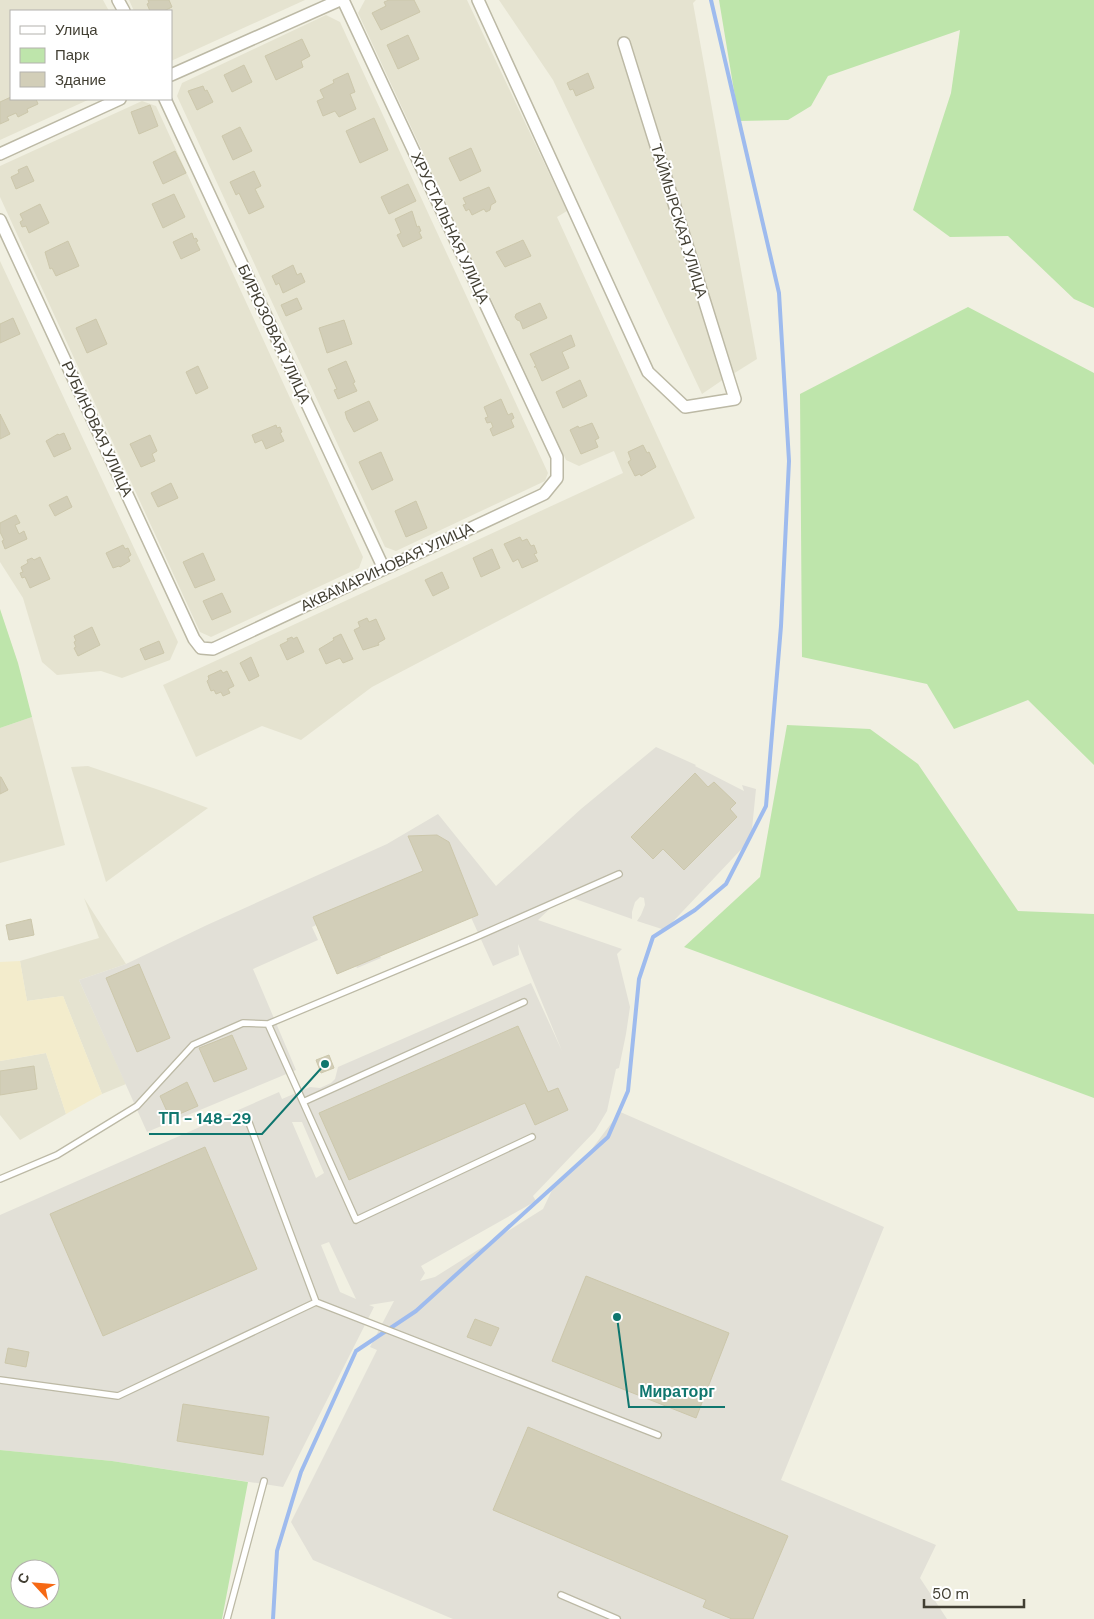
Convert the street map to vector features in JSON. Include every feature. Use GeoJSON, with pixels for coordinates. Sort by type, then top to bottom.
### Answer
{"type":"FeatureCollection","features":[{"type":"Feature","properties":{"kind":"street"},"geometry":{"type":"LineString","coordinates":[[172,75],[342,0]]}},
{"type":"Feature","properties":{"kind":"street","name":"ХРУСТАЛЬНАЯ УЛИЦА"},"geometry":{"type":"LineString","coordinates":[[342,0],[557,457]]}},
{"type":"Feature","properties":{"kind":"street","name":"ТАЙМЫРСКАЯ УЛИЦА"},"geometry":{"type":"LineString","coordinates":[[478,0],[648,372],[685,407],[735,399],[624,43]]}},
{"type":"Feature","properties":{"kind":"street"},"geometry":{"type":"LineString","coordinates":[[0,154],[118,100]]}},
{"type":"Feature","properties":{"kind":"street","name":"БИРЮЗОВАЯ УЛИЦА"},"geometry":{"type":"LineString","coordinates":[[165,100],[384,568]]}},
{"type":"Feature","properties":{"kind":"street","name":"РУБИНОВАЯ УЛИЦА"},"geometry":{"type":"LineString","coordinates":[[0,220],[194,639]]}},
{"type":"Feature","properties":{"kind":"street","name":"АКВАМАРИНОВАЯ УЛИЦА"},"geometry":{"type":"LineString","coordinates":[[194,639],[201,648],[213,648],[544,494],[557,478],[557,457]]}},
{"type":"Feature","properties":{"kind":"lane"},"geometry":{"type":"LineString","coordinates":[[0,1179],[57,1155],[137,1106],[193,1045],[243,1023],[268,1024],[476,937],[619,874]]}},
{"type":"Feature","properties":{"kind":"lane"},"geometry":{"type":"LineString","coordinates":[[303,1102],[524,1002]]}},
{"type":"Feature","properties":{"kind":"lane"},"geometry":{"type":"LineString","coordinates":[[268,1024],[356,1220],[532,1136]]}},
{"type":"Feature","properties":{"kind":"lane"},"geometry":{"type":"LineString","coordinates":[[248,1120],[316,1302]]}},
{"type":"Feature","properties":{"kind":"lane"},"geometry":{"type":"LineString","coordinates":[[0,1380],[118,1396],[316,1302],[658,1435]]}},
{"type":"Feature","properties":{"kind":"lane"},"geometry":{"type":"LineString","coordinates":[[227,1619],[264,1481]]}},
{"type":"Feature","properties":{"kind":"lane"},"geometry":{"type":"LineString","coordinates":[[561,1594],[617,1619]]}},
{"type":"Feature","properties":{"kind":"shaded area"},"geometry":{"type":"Polygon","coordinates":[[[0,0],[103,0],[108,10],[10,10],[10,100],[88,100],[0,140],[0,0]]]}},
{"type":"Feature","properties":{"kind":"shaded area"},"geometry":{"type":"Polygon","coordinates":[[[129,0],[305,0],[172,61],[172,10],[134,10],[129,0]]]}},
{"type":"Feature","properties":{"kind":"shaded area"},"geometry":{"type":"Polygon","coordinates":[[[365,0],[467,0],[567,211],[557,217],[695,518],[372,687],[301,740],[262,726],[196,757],[163,685],[623,473],[614,451],[579,466],[566,460],[358,13],[365,0]]]}},
{"type":"Feature","properties":{"kind":"shaded area"},"geometry":{"type":"Polygon","coordinates":[[[499,0],[696,0],[693,3],[757,359],[733,374],[628,39],[724,379],[702,394],[553,80],[499,0]]]}},
{"type":"Feature","properties":{"kind":"shaded area"},"geometry":{"type":"Polygon","coordinates":[[[326,15],[340,22],[548,473],[545,481],[396,551],[385,547],[177,96],[182,83],[326,15]]]}},
{"type":"Feature","properties":{"kind":"shaded area"},"geometry":{"type":"Polygon","coordinates":[[[142,101],[156,106],[363,557],[359,568],[211,637],[200,632],[0,197],[0,166],[142,101]]]}},
{"type":"Feature","properties":{"kind":"shaded area"},"geometry":{"type":"Polygon","coordinates":[[[0,261],[178,642],[170,660],[122,678],[101,671],[57,675],[42,662],[23,598],[0,562],[0,261]]]}},
{"type":"Feature","properties":{"kind":"shaded area"},"geometry":{"type":"Polygon","coordinates":[[[32,717],[65,845],[0,863],[0,728],[32,717]]]}},
{"type":"Feature","properties":{"kind":"shaded area"},"geometry":{"type":"Polygon","coordinates":[[[656,747],[696,765],[744,791],[742,785],[756,789],[751,839],[665,930],[637,921],[645,905],[644,898],[640,897],[635,902],[632,919],[564,895],[538,920],[622,949],[617,954],[630,1007],[619,1068],[616,1069],[607,1111],[595,1131],[533,1196],[536,1201],[421,1266],[425,1273],[420,1281],[435,1277],[543,1209],[553,1188],[588,1154],[616,1117],[618,1111],[884,1227],[781,1480],[936,1545],[920,1578],[947,1619],[453,1619],[313,1560],[291,1522],[377,1350],[370,1347],[394,1301],[369,1305],[374,1307],[283,1487],[112,1461],[0,1450],[0,1215],[279,1092],[282,1099],[310,1087],[320,1088],[335,1079],[338,1067],[531,983],[562,1051],[518,944],[519,955],[493,966],[460,893],[369,932],[381,958],[357,968],[334,917],[312,927],[318,940],[253,969],[296,1070],[147,1132],[79,980],[126,964],[207,925],[387,844],[438,814],[496,886],[581,809],[656,747]],[[292,1122],[316,1178],[324,1173],[302,1122],[292,1122]],[[329,1242],[321,1245],[340,1292],[356,1299],[329,1242]]]}},
{"type":"Feature","properties":{"kind":"shaded area"},"geometry":{"type":"Polygon","coordinates":[[[88,766],[208,808],[106,882],[71,767],[88,766]]]}},
{"type":"Feature","properties":{"kind":"shaded area"},"geometry":{"type":"Polygon","coordinates":[[[84,898],[126,964],[79,980],[126,1084],[102,1094],[63,996],[27,1001],[20,961],[99,938],[84,898]]]}},
{"type":"Feature","properties":{"kind":"shaded area"},"geometry":{"type":"Polygon","coordinates":[[[20,961],[27,1001],[63,996],[102,1094],[66,1114],[46,1053],[0,1061],[0,962],[20,961]]]}},
{"type":"Feature","properties":{"kind":"shaded area"},"geometry":{"type":"Polygon","coordinates":[[[46,1053],[66,1114],[20,1140],[0,1115],[0,1061],[46,1053]]]}},
{"type":"Feature","properties":{"kind":"green space"},"geometry":{"type":"Polygon","coordinates":[[[719,0],[1094,0],[1094,308],[1074,299],[1008,236],[950,237],[913,210],[951,93],[960,30],[828,76],[811,106],[788,120],[739,121],[719,0]]]}},
{"type":"Feature","properties":{"kind":"green space"},"geometry":{"type":"Polygon","coordinates":[[[968,307],[1094,373],[1094,765],[1028,700],[954,729],[927,684],[802,657],[800,394],[968,307]]]}},
{"type":"Feature","properties":{"kind":"green space"},"geometry":{"type":"Polygon","coordinates":[[[0,609],[18,663],[32,717],[0,728],[0,609]]]}},
{"type":"Feature","properties":{"kind":"green space"},"geometry":{"type":"Polygon","coordinates":[[[787,725],[870,729],[918,764],[1018,911],[1094,914],[1094,1098],[684,947],[760,877],[787,725]]]}},
{"type":"Feature","properties":{"kind":"green space"},"geometry":{"type":"Polygon","coordinates":[[[0,1450],[112,1461],[248,1482],[222,1619],[0,1619],[0,1450]]]}},
{"type":"Feature","properties":{"kind":"building"},"geometry":{"type":"Polygon","coordinates":[[[148,0],[169,0],[172,7],[166,10],[150,10],[147,4],[149,3],[148,0]]]}},
{"type":"Feature","properties":{"kind":"building"},"geometry":{"type":"Polygon","coordinates":[[[389,0],[414,0],[420,12],[381,30],[372,13],[386,6],[384,2],[389,0]]]}},
{"type":"Feature","properties":{"kind":"building"},"geometry":{"type":"Polygon","coordinates":[[[408,35],[419,59],[398,69],[387,45],[408,35]]]}},
{"type":"Feature","properties":{"kind":"building"},"geometry":{"type":"Polygon","coordinates":[[[302,39],[310,56],[301,61],[303,67],[276,80],[265,56],[302,39]]]}},
{"type":"Feature","properties":{"kind":"building"},"geometry":{"type":"Polygon","coordinates":[[[244,65],[252,82],[232,92],[224,75],[244,65]]]}},
{"type":"Feature","properties":{"kind":"building"},"geometry":{"type":"Polygon","coordinates":[[[348,73],[355,92],[350,94],[356,109],[339,117],[335,111],[323,116],[317,101],[324,98],[320,90],[334,83],[333,80],[348,73]]]}},
{"type":"Feature","properties":{"kind":"building"},"geometry":{"type":"Polygon","coordinates":[[[588,73],[594,88],[576,96],[573,89],[570,90],[567,83],[588,73]]]}},
{"type":"Feature","properties":{"kind":"building"},"geometry":{"type":"Polygon","coordinates":[[[203,86],[213,102],[197,110],[188,91],[203,86]]]}},
{"type":"Feature","properties":{"kind":"building"},"geometry":{"type":"Polygon","coordinates":[[[10,97],[10,100],[36,100],[38,104],[27,109],[28,112],[18,117],[16,113],[7,117],[9,120],[0,124],[0,102],[10,97]]]}},
{"type":"Feature","properties":{"kind":"building"},"geometry":{"type":"Polygon","coordinates":[[[150,105],[158,126],[139,134],[131,112],[150,105]]]}},
{"type":"Feature","properties":{"kind":"building"},"geometry":{"type":"Polygon","coordinates":[[[374,118],[388,150],[360,163],[346,131],[374,118]]]}},
{"type":"Feature","properties":{"kind":"building"},"geometry":{"type":"Polygon","coordinates":[[[240,127],[252,151],[233,160],[222,136],[240,127]]]}},
{"type":"Feature","properties":{"kind":"building"},"geometry":{"type":"Polygon","coordinates":[[[471,148],[481,171],[460,181],[449,158],[471,148]]]}},
{"type":"Feature","properties":{"kind":"building"},"geometry":{"type":"Polygon","coordinates":[[[175,151],[186,173],[163,184],[153,162],[175,151]]]}},
{"type":"Feature","properties":{"kind":"building"},"geometry":{"type":"Polygon","coordinates":[[[27,166],[34,181],[16,189],[11,177],[19,173],[18,170],[27,166]]]}},
{"type":"Feature","properties":{"kind":"building"},"geometry":{"type":"Polygon","coordinates":[[[254,171],[261,186],[255,189],[264,207],[249,214],[239,193],[236,195],[230,182],[254,171]]]}},
{"type":"Feature","properties":{"kind":"building"},"geometry":{"type":"Polygon","coordinates":[[[408,184],[416,201],[389,214],[381,197],[408,184]]]}},
{"type":"Feature","properties":{"kind":"building"},"geometry":{"type":"Polygon","coordinates":[[[489,187],[496,202],[491,205],[490,210],[486,212],[484,209],[472,215],[469,209],[466,211],[463,205],[466,204],[463,198],[489,187]]]}},
{"type":"Feature","properties":{"kind":"building"},"geometry":{"type":"Polygon","coordinates":[[[174,194],[185,217],[163,228],[152,204],[174,194]]]}},
{"type":"Feature","properties":{"kind":"building"},"geometry":{"type":"Polygon","coordinates":[[[40,204],[49,223],[29,233],[26,226],[22,227],[20,222],[23,220],[20,214],[40,204]]]}},
{"type":"Feature","properties":{"kind":"building"},"geometry":{"type":"Polygon","coordinates":[[[412,211],[422,238],[403,247],[397,235],[401,233],[395,219],[412,211]]]}},
{"type":"Feature","properties":{"kind":"building"},"geometry":{"type":"Polygon","coordinates":[[[192,233],[194,239],[196,238],[198,241],[196,242],[200,250],[181,259],[173,242],[192,233]]]}},
{"type":"Feature","properties":{"kind":"building"},"geometry":{"type":"Polygon","coordinates":[[[523,240],[531,256],[505,267],[496,252],[523,240]]]}},
{"type":"Feature","properties":{"kind":"building"},"geometry":{"type":"Polygon","coordinates":[[[68,241],[79,266],[56,276],[52,268],[50,269],[45,252],[68,241]]]}},
{"type":"Feature","properties":{"kind":"building"},"geometry":{"type":"Polygon","coordinates":[[[293,265],[297,275],[301,273],[305,282],[283,293],[279,283],[276,285],[272,276],[293,265]]]}},
{"type":"Feature","properties":{"kind":"building"},"geometry":{"type":"Polygon","coordinates":[[[297,298],[302,309],[286,316],[281,305],[297,298]]]}},
{"type":"Feature","properties":{"kind":"building"},"geometry":{"type":"Polygon","coordinates":[[[540,303],[547,318],[523,329],[520,321],[515,317],[516,314],[540,303]]]}},
{"type":"Feature","properties":{"kind":"building"},"geometry":{"type":"Polygon","coordinates":[[[13,318],[20,334],[0,343],[0,324],[13,318]]]}},
{"type":"Feature","properties":{"kind":"building"},"geometry":{"type":"Polygon","coordinates":[[[96,319],[107,344],[87,353],[76,328],[96,319]]]}},
{"type":"Feature","properties":{"kind":"building"},"geometry":{"type":"Polygon","coordinates":[[[344,320],[352,344],[327,353],[319,328],[344,320]]]}},
{"type":"Feature","properties":{"kind":"building"},"geometry":{"type":"Polygon","coordinates":[[[571,335],[575,346],[562,352],[569,368],[542,381],[536,367],[534,367],[536,366],[530,354],[571,335]]]}},
{"type":"Feature","properties":{"kind":"building"},"geometry":{"type":"Polygon","coordinates":[[[346,361],[357,391],[338,399],[334,390],[337,389],[328,369],[346,361]]]}},
{"type":"Feature","properties":{"kind":"building"},"geometry":{"type":"Polygon","coordinates":[[[198,366],[208,388],[196,394],[186,372],[198,366]]]}},
{"type":"Feature","properties":{"kind":"building"},"geometry":{"type":"Polygon","coordinates":[[[580,380],[587,396],[563,408],[556,392],[580,380]]]}},
{"type":"Feature","properties":{"kind":"building"},"geometry":{"type":"Polygon","coordinates":[[[501,399],[508,415],[512,413],[514,418],[511,420],[514,427],[493,436],[490,429],[493,427],[491,422],[487,423],[485,418],[488,417],[484,407],[501,399]]]}},
{"type":"Feature","properties":{"kind":"building"},"geometry":{"type":"Polygon","coordinates":[[[369,401],[378,420],[354,432],[345,412],[369,401]]]}},
{"type":"Feature","properties":{"kind":"building"},"geometry":{"type":"Polygon","coordinates":[[[0,414],[10,434],[0,439],[0,414]]]}},
{"type":"Feature","properties":{"kind":"building"},"geometry":{"type":"Polygon","coordinates":[[[592,423],[599,438],[595,440],[598,447],[581,454],[570,430],[592,423]]]}},
{"type":"Feature","properties":{"kind":"building"},"geometry":{"type":"Polygon","coordinates":[[[276,425],[277,428],[280,427],[282,432],[280,433],[284,441],[266,449],[262,440],[255,443],[252,435],[276,425]]]}},
{"type":"Feature","properties":{"kind":"building"},"geometry":{"type":"Polygon","coordinates":[[[64,433],[71,449],[54,457],[46,441],[58,434],[64,433]]]}},
{"type":"Feature","properties":{"kind":"building"},"geometry":{"type":"Polygon","coordinates":[[[150,435],[157,451],[152,454],[155,461],[141,467],[130,444],[150,435]]]}},
{"type":"Feature","properties":{"kind":"building"},"geometry":{"type":"Polygon","coordinates":[[[643,445],[647,453],[649,452],[656,467],[641,476],[640,474],[635,476],[628,462],[631,460],[628,452],[643,445]]]}},
{"type":"Feature","properties":{"kind":"building"},"geometry":{"type":"Polygon","coordinates":[[[381,452],[393,480],[372,490],[359,462],[381,452]]]}},
{"type":"Feature","properties":{"kind":"building"},"geometry":{"type":"Polygon","coordinates":[[[171,483],[178,498],[158,507],[151,493],[171,483]]]}},
{"type":"Feature","properties":{"kind":"building"},"geometry":{"type":"Polygon","coordinates":[[[67,496],[72,507],[55,516],[49,505],[67,496]]]}},
{"type":"Feature","properties":{"kind":"building"},"geometry":{"type":"Polygon","coordinates":[[[416,501],[427,528],[406,537],[395,511],[416,501]]]}},
{"type":"Feature","properties":{"kind":"building"},"geometry":{"type":"Polygon","coordinates":[[[16,515],[20,523],[15,525],[19,534],[24,531],[27,539],[5,549],[2,541],[4,540],[0,532],[0,523],[16,515]]]}},
{"type":"Feature","properties":{"kind":"building"},"geometry":{"type":"Polygon","coordinates":[[[520,537],[522,541],[527,539],[531,546],[534,545],[537,553],[534,554],[538,561],[522,568],[518,559],[513,562],[504,544],[520,537]]]}},
{"type":"Feature","properties":{"kind":"building"},"geometry":{"type":"Polygon","coordinates":[[[123,545],[125,549],[128,548],[131,555],[128,557],[130,561],[120,567],[113,568],[106,553],[123,545]]]}},
{"type":"Feature","properties":{"kind":"building"},"geometry":{"type":"Polygon","coordinates":[[[492,549],[500,568],[481,577],[473,558],[492,549]]]}},
{"type":"Feature","properties":{"kind":"building"},"geometry":{"type":"Polygon","coordinates":[[[203,553],[215,580],[195,588],[183,562],[203,553]]]}},
{"type":"Feature","properties":{"kind":"building"},"geometry":{"type":"Polygon","coordinates":[[[40,557],[50,579],[30,588],[25,577],[22,578],[20,573],[23,572],[21,567],[28,563],[27,560],[32,558],[34,560],[40,557]]]}},
{"type":"Feature","properties":{"kind":"building"},"geometry":{"type":"Polygon","coordinates":[[[442,572],[449,588],[433,596],[425,580],[442,572]]]}},
{"type":"Feature","properties":{"kind":"building"},"geometry":{"type":"Polygon","coordinates":[[[222,593],[231,612],[212,620],[203,601],[222,593]]]}},
{"type":"Feature","properties":{"kind":"building"},"geometry":{"type":"Polygon","coordinates":[[[367,618],[369,622],[376,619],[385,639],[378,643],[379,645],[363,650],[354,630],[360,627],[358,622],[367,618]]]}},
{"type":"Feature","properties":{"kind":"building"},"geometry":{"type":"Polygon","coordinates":[[[92,627],[100,645],[78,656],[74,648],[76,647],[74,642],[76,641],[74,636],[92,627]]]}},
{"type":"Feature","properties":{"kind":"building"},"geometry":{"type":"Polygon","coordinates":[[[341,634],[353,659],[343,663],[340,658],[326,664],[319,649],[341,634]]]}},
{"type":"Feature","properties":{"kind":"building"},"geometry":{"type":"Polygon","coordinates":[[[292,637],[293,639],[297,637],[304,652],[287,660],[280,645],[292,637]]]}},
{"type":"Feature","properties":{"kind":"building"},"geometry":{"type":"Polygon","coordinates":[[[159,641],[164,653],[145,660],[140,649],[159,641]]]}},
{"type":"Feature","properties":{"kind":"building"},"geometry":{"type":"Polygon","coordinates":[[[251,657],[259,676],[249,681],[240,663],[251,657]]]}},
{"type":"Feature","properties":{"kind":"building"},"geometry":{"type":"Polygon","coordinates":[[[221,670],[223,673],[227,671],[234,686],[228,689],[230,693],[223,696],[221,692],[216,694],[214,690],[211,691],[207,681],[209,679],[208,676],[221,670]]]}},
{"type":"Feature","properties":{"kind":"building"},"geometry":{"type":"Polygon","coordinates":[[[695,773],[708,787],[714,782],[736,803],[730,809],[737,817],[684,870],[663,849],[653,859],[631,837],[695,773]]]}},
{"type":"Feature","properties":{"kind":"building"},"geometry":{"type":"Polygon","coordinates":[[[0,777],[8,790],[0,794],[0,777]]]}},
{"type":"Feature","properties":{"kind":"building"},"geometry":{"type":"Polygon","coordinates":[[[437,835],[449,842],[478,915],[337,974],[313,917],[423,871],[408,836],[437,835]]]}},
{"type":"Feature","properties":{"kind":"building"},"geometry":{"type":"Polygon","coordinates":[[[31,919],[34,935],[9,940],[6,925],[31,919]]]}},
{"type":"Feature","properties":{"kind":"building"},"geometry":{"type":"Polygon","coordinates":[[[139,964],[170,1038],[137,1052],[106,978],[139,964]]]}},
{"type":"Feature","properties":{"kind":"building"},"geometry":{"type":"Polygon","coordinates":[[[518,1026],[548,1092],[558,1088],[568,1110],[535,1125],[525,1103],[349,1180],[319,1113],[518,1026]]]}},
{"type":"Feature","properties":{"kind":"building"},"geometry":{"type":"Polygon","coordinates":[[[232,1035],[247,1069],[214,1082],[199,1048],[232,1035]]]}},
{"type":"Feature","properties":{"kind":"building"},"geometry":{"type":"Polygon","coordinates":[[[329,1055],[334,1068],[321,1073],[316,1060],[329,1055]]]}},
{"type":"Feature","properties":{"kind":"building"},"geometry":{"type":"Polygon","coordinates":[[[34,1066],[37,1089],[0,1095],[0,1071],[34,1066]]]}},
{"type":"Feature","properties":{"kind":"building"},"geometry":{"type":"Polygon","coordinates":[[[187,1082],[198,1106],[170,1118],[160,1096],[187,1082]]]}},
{"type":"Feature","properties":{"kind":"building"},"geometry":{"type":"Polygon","coordinates":[[[205,1147],[257,1269],[103,1336],[50,1214],[205,1147]]]}},
{"type":"Feature","properties":{"kind":"building"},"geometry":{"type":"Polygon","coordinates":[[[586,1276],[729,1333],[696,1418],[552,1361],[586,1276]]]}},
{"type":"Feature","properties":{"kind":"building"},"geometry":{"type":"Polygon","coordinates":[[[475,1319],[499,1328],[491,1346],[467,1337],[475,1319]]]}},
{"type":"Feature","properties":{"kind":"building"},"geometry":{"type":"Polygon","coordinates":[[[8,1348],[29,1352],[26,1367],[5,1363],[8,1348]]]}},
{"type":"Feature","properties":{"kind":"building"},"geometry":{"type":"Polygon","coordinates":[[[183,1404],[269,1417],[263,1455],[177,1441],[183,1404]]]}},
{"type":"Feature","properties":{"kind":"building"},"geometry":{"type":"Polygon","coordinates":[[[528,1427],[788,1536],[753,1619],[732,1619],[703,1607],[706,1600],[493,1510],[528,1427]]]}},
{"type":"Feature","properties":{"kind":"waterway"},"geometry":{"type":"LineString","coordinates":[[273,1619],[277,1551],[301,1472],[356,1351],[416,1311],[608,1137],[628,1091],[639,979],[653,937],[695,910],[726,884],[766,806],[781,626],[789,461],[779,293],[711,0]]}},
{"type":"Feature","properties":{"kind":"place","name":"ТП - 148-29"},"geometry":{"type":"Point","coordinates":[325,1064]}},
{"type":"Feature","properties":{"kind":"place","name":"Мираторг"},"geometry":{"type":"Point","coordinates":[617,1317]}}]}
